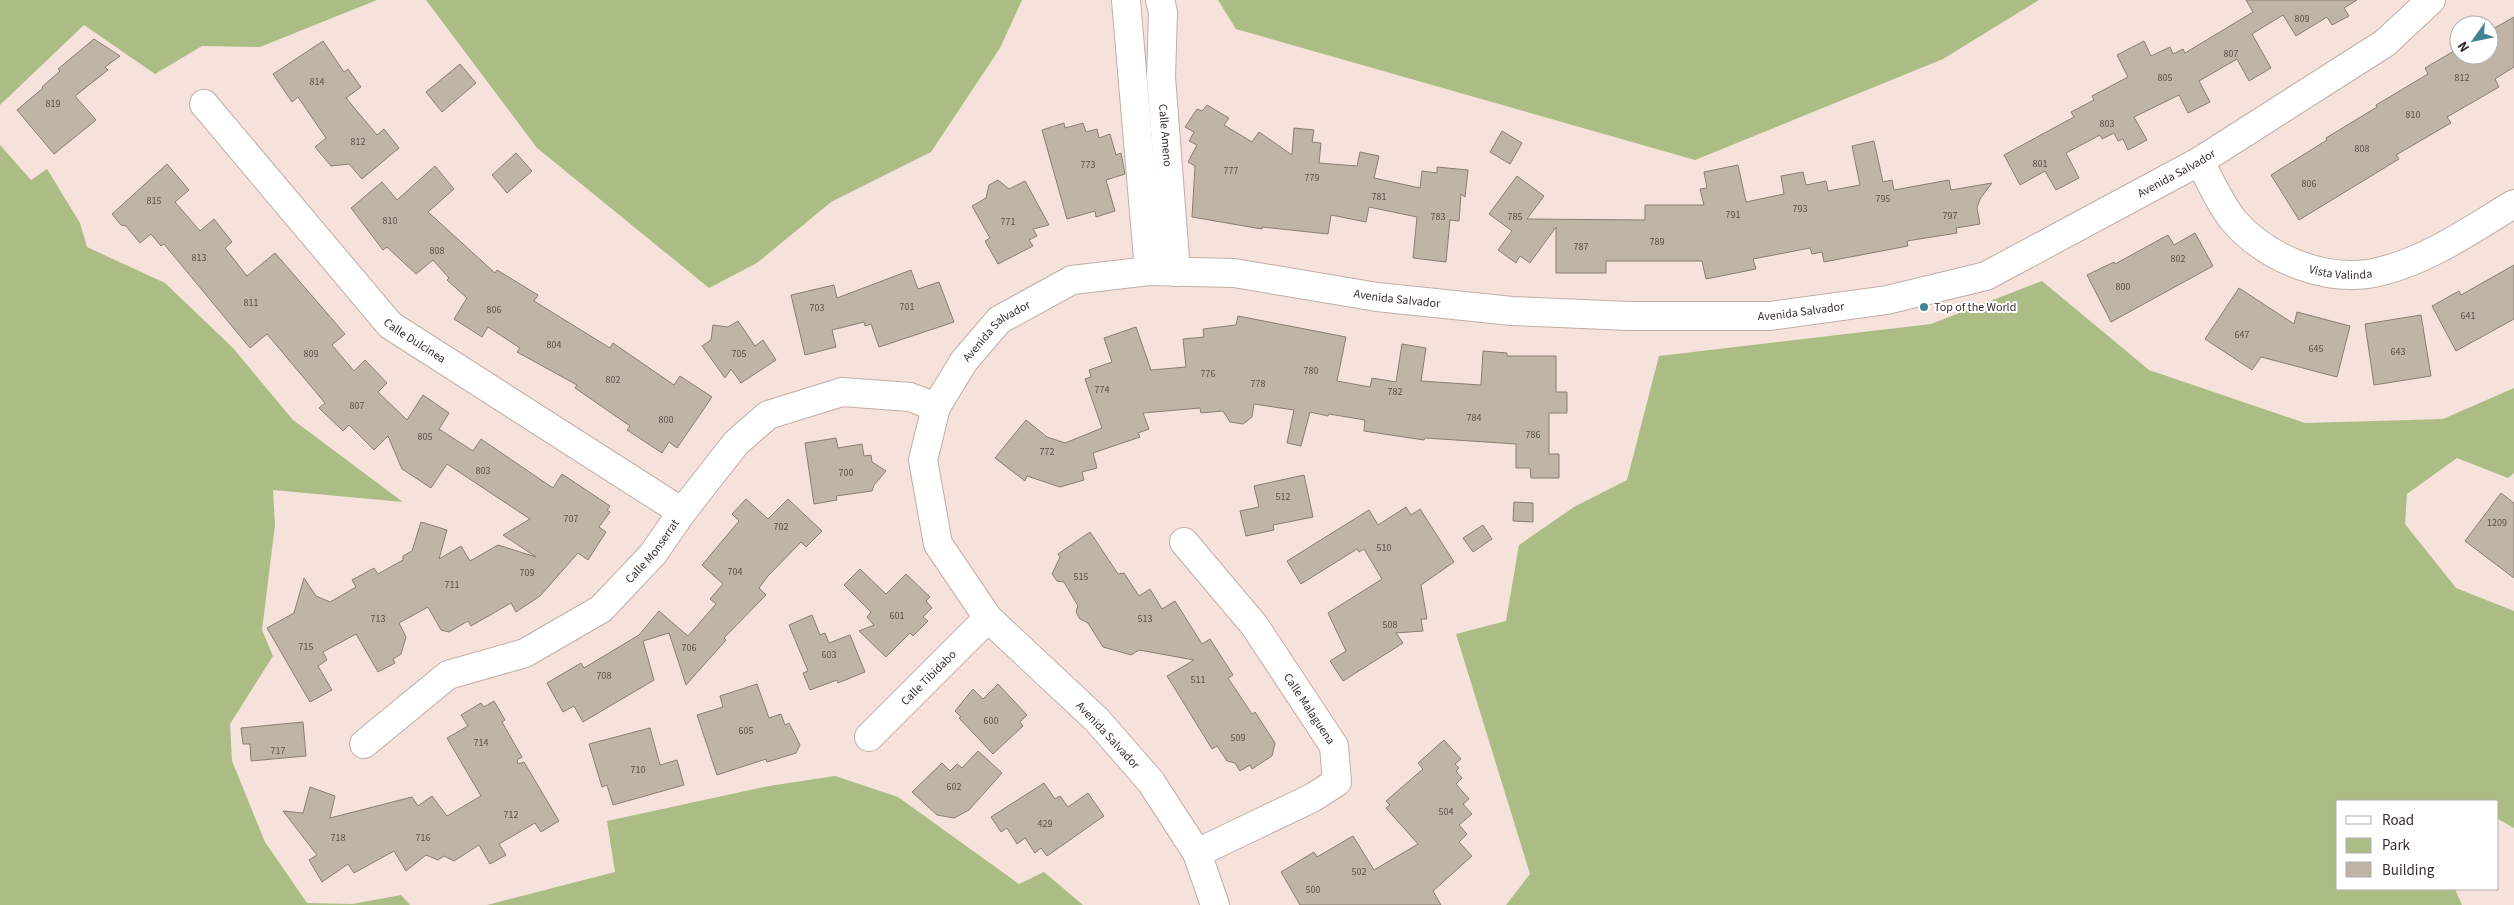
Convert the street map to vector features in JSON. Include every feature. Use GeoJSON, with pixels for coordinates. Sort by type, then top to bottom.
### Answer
{"type":"FeatureCollection","features":[{"type":"Feature","properties":{"kind":"street"},"geometry":{"type":"LineString","coordinates":[[1126,0],[1162,271]]}},
{"type":"Feature","properties":{"kind":"street","name":"Calle Ameno"},"geometry":{"type":"LineString","coordinates":[[1160,0],[1163,12],[1161,77],[1162,271]]}},
{"type":"Feature","properties":{"kind":"street","name":"Avenida Salvador"},"geometry":{"type":"LineString","coordinates":[[1215,905],[1197,853],[1151,782],[1097,720],[988,618],[938,544],[923,460],[936,407],[964,361],[999,320],[1072,280],[1162,271],[1234,273],[1377,297],[1512,311],[1629,316],[1770,316],[1887,300],[1986,276],[2200,161],[2385,43],[2430,0]]}},
{"type":"Feature","properties":{"kind":"street","name":"Calle Dulcinea"},"geometry":{"type":"LineString","coordinates":[[204,104],[390,325],[682,512]]}},
{"type":"Feature","properties":{"kind":"street","name":"Vista Valinda"},"geometry":{"type":"LineString","coordinates":[[2200,161],[2234,220],[2260,245],[2299,265],[2337,275],[2381,271],[2431,253],[2514,204]]}},
{"type":"Feature","properties":{"kind":"street","name":"Calle Monserrat"},"geometry":{"type":"LineString","coordinates":[[364,744],[448,675],[525,653],[600,610],[653,554],[682,512],[736,443],[768,414],[842,392],[910,397],[936,407]]}},
{"type":"Feature","properties":{"kind":"street","name":"Calle Malaguena"},"geometry":{"type":"LineString","coordinates":[[1184,542],[1254,625],[1334,746],[1337,782],[1312,798],[1197,853]]}},
{"type":"Feature","properties":{"kind":"street","name":"Calle Tibidabo"},"geometry":{"type":"LineString","coordinates":[[869,737],[988,618]]}},
{"type":"Feature","properties":{"kind":"green space"},"geometry":{"type":"Polygon","coordinates":[[[0,0],[377,0],[260,47],[202,46],[155,74],[84,25],[0,105],[0,0]]]}},
{"type":"Feature","properties":{"kind":"green space"},"geometry":{"type":"Polygon","coordinates":[[[426,0],[1022,0],[1000,48],[931,152],[831,202],[757,263],[709,288],[537,148],[426,0]]]}},
{"type":"Feature","properties":{"kind":"green space"},"geometry":{"type":"Polygon","coordinates":[[[1218,0],[2039,0],[1943,59],[1695,160],[1236,29],[1218,0]]]}},
{"type":"Feature","properties":{"kind":"green space"},"geometry":{"type":"Polygon","coordinates":[[[0,145],[31,180],[47,169],[80,223],[87,247],[165,283],[233,348],[293,420],[403,502],[273,490],[275,525],[262,630],[273,656],[230,724],[232,761],[265,842],[307,903],[352,904],[401,895],[410,905],[0,905],[0,145]]]}},
{"type":"Feature","properties":{"kind":"green space"},"geometry":{"type":"Polygon","coordinates":[[[2042,281],[2149,370],[2305,423],[2443,419],[2514,388],[2514,473],[2508,478],[2457,458],[2407,494],[2405,524],[2456,588],[2514,611],[2514,828],[2499,820],[2499,800],[2336,800],[2336,890],[2455,890],[2462,905],[1506,905],[1530,874],[1456,634],[1506,621],[1519,545],[1574,507],[1627,480],[1659,356],[1931,324],[2042,281]]]}},
{"type":"Feature","properties":{"kind":"green space"},"geometry":{"type":"Polygon","coordinates":[[[835,776],[898,797],[1019,884],[1044,872],[1083,905],[487,905],[615,872],[607,821],[769,786],[835,776]]]}},
{"type":"Feature","properties":{"kind":"building"},"geometry":{"type":"Polygon","coordinates":[[[2246,0],[2357,0],[2344,8],[2349,16],[2332,25],[2327,17],[2296,36],[2283,15],[2252,34],[2271,68],[2249,81],[2237,59],[2199,81],[2210,102],[2188,113],[2179,95],[2134,117],[2147,140],[2128,150],[2123,139],[2118,141],[2114,133],[2102,139],[2100,135],[2066,153],[2079,178],[2056,190],[2045,171],[2020,185],[2004,155],[2074,117],[2071,112],[2094,100],[2092,96],[2128,77],[2117,55],[2144,41],[2151,56],[2170,47],[2173,54],[2183,49],[2185,53],[2253,12],[2246,0]]]}},
{"type":"Feature","properties":{"kind":"building"},"geometry":{"type":"Polygon","coordinates":[[[2514,17],[2514,67],[2495,79],[2499,87],[2447,117],[2451,123],[2396,155],[2399,159],[2299,220],[2271,175],[2377,107],[2376,105],[2428,74],[2425,68],[2449,54],[2449,65],[2499,65],[2499,25],[2514,17]]]}},
{"type":"Feature","properties":{"kind":"building"},"geometry":{"type":"Polygon","coordinates":[[[94,39],[120,56],[105,67],[108,70],[75,96],[96,120],[54,154],[17,110],[60,71],[58,69],[94,39]]]}},
{"type":"Feature","properties":{"kind":"building"},"geometry":{"type":"Polygon","coordinates":[[[323,41],[344,72],[348,69],[361,87],[346,98],[377,135],[384,129],[399,148],[362,179],[349,164],[331,166],[315,147],[326,138],[298,97],[292,102],[273,74],[323,41]]]}},
{"type":"Feature","properties":{"kind":"building"},"geometry":{"type":"Polygon","coordinates":[[[460,64],[476,83],[442,112],[426,92],[460,64]]]}},
{"type":"Feature","properties":{"kind":"building"},"geometry":{"type":"Polygon","coordinates":[[[1207,105],[1229,118],[1224,125],[1252,142],[1259,132],[1292,155],[1294,128],[1314,130],[1312,142],[1321,143],[1319,163],[1357,166],[1360,152],[1379,156],[1374,178],[1420,188],[1422,171],[1437,173],[1437,167],[1468,170],[1465,197],[1461,194],[1459,221],[1450,220],[1446,262],[1413,258],[1417,217],[1369,207],[1366,222],[1331,215],[1328,234],[1262,227],[1262,229],[1192,217],[1195,166],[1188,162],[1197,145],[1189,141],[1194,132],[1185,127],[1197,109],[1202,111],[1207,105]]]}},
{"type":"Feature","properties":{"kind":"building"},"geometry":{"type":"Polygon","coordinates":[[[1064,123],[1065,128],[1083,123],[1086,132],[1097,129],[1099,138],[1110,134],[1116,155],[1121,153],[1125,174],[1106,180],[1115,211],[1096,217],[1095,211],[1067,219],[1042,130],[1064,123]]]}},
{"type":"Feature","properties":{"kind":"building"},"geometry":{"type":"Polygon","coordinates":[[[1502,131],[1522,143],[1510,164],[1490,152],[1502,131]]]}},
{"type":"Feature","properties":{"kind":"building"},"geometry":{"type":"Polygon","coordinates":[[[1874,141],[1883,182],[1892,180],[1894,190],[1949,180],[1951,190],[1992,183],[1980,199],[1977,208],[1980,224],[1956,228],[1957,233],[1907,241],[1908,246],[1824,262],[1822,252],[1812,254],[1810,248],[1753,259],[1756,269],[1706,279],[1702,261],[1606,261],[1606,273],[1556,273],[1556,227],[1530,263],[1520,256],[1516,263],[1498,250],[1512,231],[1489,214],[1517,176],[1544,196],[1527,219],[1645,220],[1645,205],[1704,205],[1700,189],[1707,188],[1704,172],[1738,165],[1746,202],[1784,194],[1781,176],[1803,172],[1806,185],[1826,181],[1828,191],[1860,185],[1852,146],[1874,141]]]}},
{"type":"Feature","properties":{"kind":"building"},"geometry":{"type":"Polygon","coordinates":[[[516,153],[532,171],[507,193],[492,175],[516,153]]]}},
{"type":"Feature","properties":{"kind":"building"},"geometry":{"type":"Polygon","coordinates":[[[167,164],[189,190],[175,202],[200,231],[214,219],[232,242],[225,248],[247,276],[275,253],[345,334],[332,345],[354,371],[365,360],[387,383],[378,392],[407,420],[423,395],[449,413],[439,429],[473,451],[481,439],[553,488],[562,474],[610,506],[607,510],[610,512],[599,527],[606,532],[588,560],[578,553],[540,596],[516,612],[511,603],[471,626],[468,621],[449,632],[441,630],[428,607],[399,623],[406,637],[401,654],[393,659],[395,663],[378,672],[356,634],[323,652],[327,660],[318,666],[332,690],[310,702],[267,628],[294,613],[304,578],[316,596],[330,602],[356,587],[352,580],[374,568],[378,574],[403,560],[403,556],[412,551],[421,522],[447,530],[439,559],[461,546],[470,561],[498,545],[536,557],[503,535],[530,519],[447,464],[431,488],[402,469],[388,436],[374,450],[349,425],[343,431],[319,408],[325,403],[267,334],[250,348],[164,244],[161,246],[151,234],[140,243],[126,226],[121,225],[112,214],[167,164]]]}},
{"type":"Feature","properties":{"kind":"building"},"geometry":{"type":"Polygon","coordinates":[[[435,166],[454,189],[428,212],[495,273],[497,270],[538,295],[534,301],[610,348],[613,343],[674,385],[680,376],[712,397],[677,448],[669,442],[662,453],[627,430],[630,426],[575,388],[577,385],[517,352],[520,348],[488,327],[482,337],[454,319],[467,298],[447,280],[449,278],[433,260],[416,274],[387,247],[383,250],[351,208],[382,182],[397,200],[435,166]]]}},
{"type":"Feature","properties":{"kind":"building"},"geometry":{"type":"Polygon","coordinates":[[[998,180],[1009,189],[1025,181],[1049,225],[1033,229],[1037,236],[1029,240],[1033,246],[998,264],[985,241],[990,238],[972,206],[986,198],[989,185],[998,180]]]}},
{"type":"Feature","properties":{"kind":"building"},"geometry":{"type":"Polygon","coordinates":[[[2195,233],[2213,266],[2111,322],[2087,275],[2114,262],[2115,264],[2168,235],[2174,245],[2195,233]]]}},
{"type":"Feature","properties":{"kind":"building"},"geometry":{"type":"Polygon","coordinates":[[[2514,265],[2514,319],[2456,351],[2432,306],[2459,291],[2461,295],[2514,265]]]}},
{"type":"Feature","properties":{"kind":"building"},"geometry":{"type":"Polygon","coordinates":[[[911,270],[918,289],[939,282],[954,322],[879,347],[871,324],[865,326],[864,322],[832,330],[836,347],[805,355],[791,295],[834,285],[837,298],[911,270]]]}},
{"type":"Feature","properties":{"kind":"building"},"geometry":{"type":"Polygon","coordinates":[[[2239,288],[2294,324],[2297,312],[2350,326],[2337,377],[2261,357],[2252,370],[2205,339],[2239,288]]]}},
{"type":"Feature","properties":{"kind":"building"},"geometry":{"type":"Polygon","coordinates":[[[2421,315],[2431,376],[2374,385],[2365,324],[2421,315]]]}},
{"type":"Feature","properties":{"kind":"building"},"geometry":{"type":"Polygon","coordinates":[[[1238,316],[1346,337],[1337,381],[1370,387],[1372,378],[1396,382],[1402,344],[1426,348],[1421,381],[1481,385],[1483,351],[1507,353],[1507,356],[1556,356],[1556,392],[1567,392],[1567,413],[1549,413],[1549,454],[1559,454],[1559,478],[1531,478],[1530,468],[1516,468],[1516,444],[1425,438],[1424,440],[1364,431],[1365,420],[1329,414],[1328,416],[1310,412],[1301,446],[1287,443],[1294,410],[1254,404],[1252,417],[1243,424],[1230,422],[1223,411],[1201,413],[1200,408],[1143,413],[1149,429],[1138,433],[1140,437],[1093,453],[1097,468],[1082,472],[1084,480],[1060,487],[1027,476],[1025,481],[995,458],[1026,420],[1047,437],[1065,443],[1102,428],[1085,379],[1091,377],[1089,370],[1112,362],[1104,338],[1136,327],[1151,370],[1186,367],[1183,339],[1204,337],[1203,329],[1236,325],[1238,316]]]}},
{"type":"Feature","properties":{"kind":"building"},"geometry":{"type":"Polygon","coordinates":[[[738,321],[755,346],[763,340],[776,360],[741,383],[731,369],[725,378],[702,346],[711,340],[713,325],[728,327],[738,321]]]}},
{"type":"Feature","properties":{"kind":"building"},"geometry":{"type":"Polygon","coordinates":[[[836,438],[838,448],[862,444],[864,456],[871,455],[872,462],[886,471],[874,485],[872,491],[836,496],[837,500],[814,504],[805,443],[836,438]]]}},
{"type":"Feature","properties":{"kind":"building"},"geometry":{"type":"Polygon","coordinates":[[[1304,475],[1313,517],[1273,525],[1274,530],[1246,536],[1240,511],[1259,507],[1254,486],[1304,475]]]}},
{"type":"Feature","properties":{"kind":"building"},"geometry":{"type":"Polygon","coordinates":[[[2501,493],[2514,503],[2514,578],[2465,541],[2501,493]]]}},
{"type":"Feature","properties":{"kind":"building"},"geometry":{"type":"Polygon","coordinates":[[[746,499],[768,519],[788,499],[822,531],[806,547],[801,542],[768,576],[759,588],[766,595],[724,638],[726,640],[686,685],[669,633],[643,641],[654,680],[583,722],[574,706],[563,712],[547,683],[581,663],[584,668],[639,635],[659,611],[688,636],[716,604],[710,599],[723,584],[702,565],[739,521],[732,514],[746,499]]]}},
{"type":"Feature","properties":{"kind":"building"},"geometry":{"type":"Polygon","coordinates":[[[1514,502],[1533,503],[1533,522],[1513,521],[1514,502]]]}},
{"type":"Feature","properties":{"kind":"building"},"geometry":{"type":"Polygon","coordinates":[[[1406,507],[1411,515],[1420,509],[1454,562],[1421,585],[1427,619],[1421,619],[1423,631],[1396,633],[1403,643],[1343,681],[1330,661],[1346,651],[1328,613],[1382,579],[1364,549],[1359,552],[1357,549],[1301,584],[1287,561],[1369,510],[1378,525],[1406,507]]]}},
{"type":"Feature","properties":{"kind":"building"},"geometry":{"type":"Polygon","coordinates":[[[1483,525],[1492,539],[1473,552],[1463,538],[1483,525]]]}},
{"type":"Feature","properties":{"kind":"building"},"geometry":{"type":"Polygon","coordinates":[[[1090,532],[1118,574],[1124,573],[1139,596],[1150,589],[1162,609],[1175,601],[1202,644],[1210,639],[1233,675],[1228,678],[1252,714],[1255,712],[1275,743],[1272,756],[1252,769],[1250,765],[1240,771],[1235,763],[1227,761],[1217,746],[1212,749],[1167,676],[1194,660],[1139,650],[1131,655],[1103,647],[1088,623],[1080,619],[1076,612],[1078,606],[1064,582],[1057,581],[1052,574],[1060,557],[1058,554],[1090,532]]]}},
{"type":"Feature","properties":{"kind":"building"},"geometry":{"type":"Polygon","coordinates":[[[860,569],[886,594],[906,574],[930,597],[926,601],[932,608],[923,617],[928,621],[913,636],[910,633],[886,657],[859,631],[874,625],[867,617],[871,612],[844,585],[860,569]]]}},
{"type":"Feature","properties":{"kind":"building"},"geometry":{"type":"Polygon","coordinates":[[[812,615],[820,635],[825,633],[829,643],[850,635],[865,672],[838,683],[837,680],[810,690],[803,673],[808,671],[789,625],[812,615]]]}},
{"type":"Feature","properties":{"kind":"building"},"geometry":{"type":"Polygon","coordinates":[[[757,684],[769,718],[781,714],[785,725],[789,723],[800,745],[796,753],[767,762],[766,759],[717,775],[697,715],[723,707],[720,696],[757,684]]]}},
{"type":"Feature","properties":{"kind":"building"},"geometry":{"type":"Polygon","coordinates":[[[998,684],[1027,715],[1020,722],[1023,726],[993,754],[959,718],[961,717],[955,711],[973,689],[983,699],[998,684]]]}},
{"type":"Feature","properties":{"kind":"building"},"geometry":{"type":"Polygon","coordinates":[[[494,701],[505,720],[502,722],[522,757],[517,760],[518,764],[524,762],[559,821],[541,832],[535,823],[499,844],[506,855],[490,864],[479,845],[454,861],[444,856],[438,860],[426,855],[406,871],[394,851],[354,873],[348,864],[322,882],[309,860],[317,855],[283,811],[303,813],[310,787],[335,796],[330,818],[412,797],[418,806],[432,796],[447,816],[481,796],[447,738],[468,726],[461,715],[481,703],[484,707],[494,701]]]}},
{"type":"Feature","properties":{"kind":"building"},"geometry":{"type":"Polygon","coordinates":[[[303,722],[306,756],[251,761],[250,744],[243,744],[241,728],[303,722]]]}},
{"type":"Feature","properties":{"kind":"building"},"geometry":{"type":"Polygon","coordinates":[[[650,728],[660,765],[677,760],[684,785],[613,805],[607,785],[602,787],[589,744],[650,728]]]}},
{"type":"Feature","properties":{"kind":"building"},"geometry":{"type":"Polygon","coordinates":[[[1444,740],[1461,759],[1455,764],[1459,768],[1456,771],[1462,778],[1456,784],[1469,799],[1463,804],[1472,814],[1459,825],[1467,834],[1459,842],[1472,856],[1433,891],[1441,905],[1300,905],[1281,872],[1314,852],[1317,857],[1353,836],[1374,870],[1418,844],[1386,808],[1390,805],[1386,801],[1423,769],[1418,763],[1444,740]]]}},
{"type":"Feature","properties":{"kind":"building"},"geometry":{"type":"Polygon","coordinates":[[[978,751],[1002,773],[969,810],[954,818],[937,815],[912,792],[942,763],[950,771],[957,764],[962,768],[978,751]]]}},
{"type":"Feature","properties":{"kind":"building"},"geometry":{"type":"Polygon","coordinates":[[[1044,783],[1055,799],[1060,796],[1068,807],[1088,793],[1104,816],[1047,856],[1041,848],[1035,853],[1025,838],[1017,844],[1007,828],[1001,832],[991,817],[1044,783]]]}},
{"type":"Feature","properties":{"kind":"place","name":"Top of the World"},"geometry":{"type":"Point","coordinates":[1924,307]}}]}
